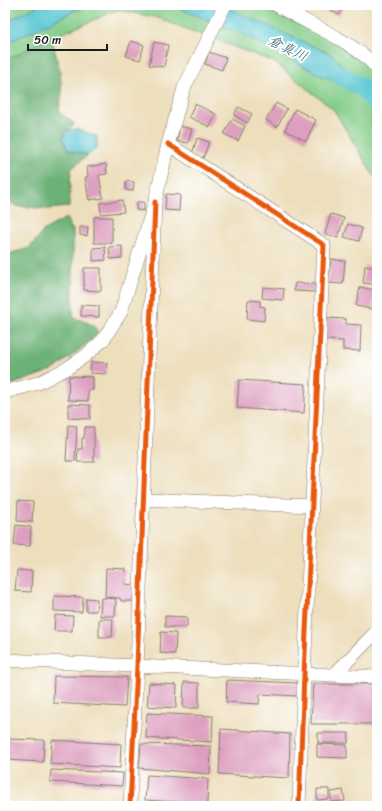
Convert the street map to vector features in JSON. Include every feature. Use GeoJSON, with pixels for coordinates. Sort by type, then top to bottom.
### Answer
{"type":"FeatureCollection","features":[{"type":"Feature","properties":{"kind":"street"},"geometry":{"type":"LineString","coordinates":[[5,398],[5,392],[38,383],[66,369],[85,356],[103,340],[122,312],[155,202],[168,144],[184,88],[225,5]]}},
{"type":"Feature","properties":{"kind":"street"},"geometry":{"type":"LineString","coordinates":[[276,5],[336,37],[366,57],[377,68]]}},
{"type":"Feature","properties":{"kind":"street"},"geometry":{"type":"LineString","coordinates":[[168,144],[324,245],[299,806]]}},
{"type":"Feature","properties":{"kind":"street"},"geometry":{"type":"LineString","coordinates":[[130,806],[137,666],[155,202]]}},
{"type":"Feature","properties":{"kind":"street"},"geometry":{"type":"LineString","coordinates":[[143,498],[312,506]]}},
{"type":"Feature","properties":{"kind":"street"},"geometry":{"type":"LineString","coordinates":[[334,675],[377,631]]}},
{"type":"Feature","properties":{"kind":"street"},"geometry":{"type":"LineString","coordinates":[[5,660],[377,676]]}},
{"type":"Feature","properties":{"kind":"green space"},"geometry":{"type":"Polygon","coordinates":[[[5,5],[270,5],[360,53],[377,71],[377,181],[334,110],[274,62],[155,17],[117,10],[35,45],[5,61],[5,5]]]}},
{"type":"Feature","properties":{"kind":"green space"},"geometry":{"type":"Polygon","coordinates":[[[51,36],[60,71],[62,93],[59,109],[60,113],[75,124],[64,133],[64,140],[70,150],[88,155],[71,169],[69,207],[48,209],[17,206],[5,200],[5,61],[51,36]]]}},
{"type":"Feature","properties":{"kind":"green space"},"geometry":{"type":"Polygon","coordinates":[[[66,218],[73,231],[73,317],[93,325],[98,332],[90,341],[55,369],[5,387],[5,255],[29,248],[44,230],[66,218]]]}},
{"type":"Feature","properties":{"kind":"water"},"geometry":{"type":"Polygon","coordinates":[[[40,5],[87,5],[5,44],[5,22],[40,5]]]}},
{"type":"Feature","properties":{"kind":"water"},"geometry":{"type":"Polygon","coordinates":[[[171,5],[221,5],[331,54],[363,88],[324,77],[242,34],[171,5]]]}},
{"type":"Feature","properties":{"kind":"water"},"geometry":{"type":"Polygon","coordinates":[[[76,129],[97,136],[97,148],[88,155],[68,150],[63,138],[68,130],[76,129]]]}},
{"type":"Feature","properties":{"kind":"building"},"geometry":{"type":"Polygon","coordinates":[[[299,5],[310,5],[306,11],[299,5]]]}},
{"type":"Feature","properties":{"kind":"building"},"geometry":{"type":"Polygon","coordinates":[[[326,5],[345,5],[339,15],[325,8],[326,5]]]}},
{"type":"Feature","properties":{"kind":"building"},"geometry":{"type":"Polygon","coordinates":[[[131,41],[144,45],[140,60],[126,56],[131,41]]]}},
{"type":"Feature","properties":{"kind":"building"},"geometry":{"type":"Polygon","coordinates":[[[154,42],[168,45],[164,67],[149,65],[154,42]]]}},
{"type":"Feature","properties":{"kind":"building"},"geometry":{"type":"Polygon","coordinates":[[[209,52],[226,58],[222,70],[205,64],[209,52]]]}},
{"type":"Feature","properties":{"kind":"building"},"geometry":{"type":"Polygon","coordinates":[[[276,103],[287,109],[277,127],[266,120],[276,103]]]}},
{"type":"Feature","properties":{"kind":"building"},"geometry":{"type":"Polygon","coordinates":[[[195,104],[216,114],[210,127],[189,117],[195,104]]]}},
{"type":"Feature","properties":{"kind":"building"},"geometry":{"type":"Polygon","coordinates":[[[238,107],[252,114],[247,123],[234,115],[238,107]]]}},
{"type":"Feature","properties":{"kind":"building"},"geometry":{"type":"Polygon","coordinates":[[[295,109],[316,120],[306,141],[285,130],[295,109]]]}},
{"type":"Feature","properties":{"kind":"building"},"geometry":{"type":"Polygon","coordinates":[[[232,119],[245,126],[238,141],[224,134],[232,119]]]}},
{"type":"Feature","properties":{"kind":"building"},"geometry":{"type":"Polygon","coordinates":[[[180,126],[192,129],[188,143],[177,141],[180,126]]]}},
{"type":"Feature","properties":{"kind":"building"},"geometry":{"type":"Polygon","coordinates":[[[197,138],[209,142],[203,158],[192,154],[197,138]]]}},
{"type":"Feature","properties":{"kind":"building"},"geometry":{"type":"Polygon","coordinates":[[[106,164],[107,174],[99,175],[103,198],[89,200],[85,178],[88,176],[87,167],[106,164]]]}},
{"type":"Feature","properties":{"kind":"building"},"geometry":{"type":"Polygon","coordinates":[[[126,181],[134,182],[133,191],[126,190],[126,181]]]}},
{"type":"Feature","properties":{"kind":"building"},"geometry":{"type":"Polygon","coordinates":[[[166,194],[180,195],[179,211],[165,210],[166,194]]]}},
{"type":"Feature","properties":{"kind":"building"},"geometry":{"type":"Polygon","coordinates":[[[122,200],[124,212],[101,214],[100,203],[122,200]]]}},
{"type":"Feature","properties":{"kind":"building"},"geometry":{"type":"Polygon","coordinates":[[[137,202],[144,202],[144,211],[136,210],[137,202]]]}},
{"type":"Feature","properties":{"kind":"building"},"geometry":{"type":"Polygon","coordinates":[[[331,214],[344,218],[338,238],[325,234],[331,214]]]}},
{"type":"Feature","properties":{"kind":"building"},"geometry":{"type":"Polygon","coordinates":[[[94,217],[112,217],[112,243],[94,243],[94,217]]]}},
{"type":"Feature","properties":{"kind":"building"},"geometry":{"type":"Polygon","coordinates":[[[348,224],[362,228],[359,241],[344,237],[348,224]]]}},
{"type":"Feature","properties":{"kind":"building"},"geometry":{"type":"Polygon","coordinates":[[[80,227],[88,227],[87,236],[80,235],[80,227]]]}},
{"type":"Feature","properties":{"kind":"building"},"geometry":{"type":"Polygon","coordinates":[[[122,246],[122,258],[110,259],[109,247],[122,246]]]}},
{"type":"Feature","properties":{"kind":"building"},"geometry":{"type":"Polygon","coordinates":[[[105,247],[106,260],[93,261],[93,248],[105,247]]]}},
{"type":"Feature","properties":{"kind":"building"},"geometry":{"type":"Polygon","coordinates":[[[331,259],[345,261],[343,284],[328,283],[331,259]]]}},
{"type":"Feature","properties":{"kind":"building"},"geometry":{"type":"Polygon","coordinates":[[[365,266],[377,268],[377,285],[363,283],[365,266]]]}},
{"type":"Feature","properties":{"kind":"building"},"geometry":{"type":"Polygon","coordinates":[[[84,268],[101,268],[101,291],[84,290],[84,268]]]}},
{"type":"Feature","properties":{"kind":"building"},"geometry":{"type":"Polygon","coordinates":[[[295,283],[316,284],[316,292],[294,291],[295,283]]]}},
{"type":"Feature","properties":{"kind":"building"},"geometry":{"type":"Polygon","coordinates":[[[263,287],[284,289],[283,300],[262,298],[263,287]]]}},
{"type":"Feature","properties":{"kind":"building"},"geometry":{"type":"Polygon","coordinates":[[[360,287],[375,290],[372,309],[356,306],[360,287]]]}},
{"type":"Feature","properties":{"kind":"building"},"geometry":{"type":"Polygon","coordinates":[[[248,300],[260,301],[260,306],[265,307],[264,321],[247,319],[248,300]]]}},
{"type":"Feature","properties":{"kind":"building"},"geometry":{"type":"Polygon","coordinates":[[[81,305],[99,306],[99,317],[81,316],[81,305]]]}},
{"type":"Feature","properties":{"kind":"building"},"geometry":{"type":"Polygon","coordinates":[[[327,318],[346,319],[346,324],[361,325],[360,351],[343,350],[343,341],[325,340],[327,318]]]}},
{"type":"Feature","properties":{"kind":"building"},"geometry":{"type":"Polygon","coordinates":[[[91,362],[107,363],[106,374],[90,373],[91,362]]]}},
{"type":"Feature","properties":{"kind":"building"},"geometry":{"type":"Polygon","coordinates":[[[69,376],[93,377],[93,390],[88,390],[88,401],[68,400],[69,376]]]}},
{"type":"Feature","properties":{"kind":"building"},"geometry":{"type":"Polygon","coordinates":[[[239,380],[306,384],[304,413],[237,408],[239,380]]]}},
{"type":"Feature","properties":{"kind":"building"},"geometry":{"type":"Polygon","coordinates":[[[68,404],[90,405],[90,419],[68,418],[68,404]]]}},
{"type":"Feature","properties":{"kind":"building"},"geometry":{"type":"Polygon","coordinates":[[[68,425],[77,426],[75,461],[66,461],[68,425]]]}},
{"type":"Feature","properties":{"kind":"building"},"geometry":{"type":"Polygon","coordinates":[[[85,427],[94,427],[94,462],[77,462],[78,449],[82,449],[82,438],[84,438],[85,427]]]}},
{"type":"Feature","properties":{"kind":"building"},"geometry":{"type":"Polygon","coordinates":[[[18,501],[33,502],[32,522],[17,521],[18,501]]]}},
{"type":"Feature","properties":{"kind":"building"},"geometry":{"type":"Polygon","coordinates":[[[16,525],[31,527],[30,546],[14,545],[16,525]]]}},
{"type":"Feature","properties":{"kind":"building"},"geometry":{"type":"Polygon","coordinates":[[[106,568],[126,569],[125,584],[134,585],[133,601],[121,601],[120,598],[105,597],[106,568]]]}},
{"type":"Feature","properties":{"kind":"building"},"geometry":{"type":"Polygon","coordinates":[[[17,570],[32,571],[31,592],[15,591],[17,570]]]}},
{"type":"Feature","properties":{"kind":"building"},"geometry":{"type":"Polygon","coordinates":[[[54,596],[83,597],[82,612],[54,611],[54,596]]]}},
{"type":"Feature","properties":{"kind":"building"},"geometry":{"type":"Polygon","coordinates":[[[86,598],[97,599],[96,611],[86,611],[86,598]]]}},
{"type":"Feature","properties":{"kind":"building"},"geometry":{"type":"Polygon","coordinates":[[[101,598],[116,599],[115,616],[100,616],[101,598]]]}},
{"type":"Feature","properties":{"kind":"building"},"geometry":{"type":"Polygon","coordinates":[[[55,615],[73,616],[72,631],[54,631],[55,615]]]}},
{"type":"Feature","properties":{"kind":"building"},"geometry":{"type":"Polygon","coordinates":[[[165,616],[187,617],[187,627],[165,627],[165,616]]]}},
{"type":"Feature","properties":{"kind":"building"},"geometry":{"type":"Polygon","coordinates":[[[99,619],[113,619],[112,637],[99,637],[99,619]]]}},
{"type":"Feature","properties":{"kind":"building"},"geometry":{"type":"Polygon","coordinates":[[[161,632],[176,633],[175,654],[160,653],[161,632]]]}},
{"type":"Feature","properties":{"kind":"building"},"geometry":{"type":"Polygon","coordinates":[[[54,676],[127,677],[125,707],[53,703],[54,676]]]}},
{"type":"Feature","properties":{"kind":"building"},"geometry":{"type":"Polygon","coordinates":[[[227,680],[298,683],[297,696],[260,694],[259,704],[226,702],[227,680]]]}},
{"type":"Feature","properties":{"kind":"building"},"geometry":{"type":"Polygon","coordinates":[[[184,682],[199,683],[199,708],[183,708],[184,682]]]}},
{"type":"Feature","properties":{"kind":"building"},"geometry":{"type":"Polygon","coordinates":[[[149,683],[177,685],[176,708],[147,706],[149,683]]]}},
{"type":"Feature","properties":{"kind":"building"},"geometry":{"type":"Polygon","coordinates":[[[313,684],[377,684],[377,724],[311,724],[313,684]]]}},
{"type":"Feature","properties":{"kind":"building"},"geometry":{"type":"Polygon","coordinates":[[[147,713],[213,716],[212,742],[146,738],[147,713]]]}},
{"type":"Feature","properties":{"kind":"building"},"geometry":{"type":"Polygon","coordinates":[[[221,729],[290,734],[289,778],[219,774],[221,729]]]}},
{"type":"Feature","properties":{"kind":"building"},"geometry":{"type":"Polygon","coordinates":[[[318,733],[349,733],[348,743],[318,743],[318,733]]]}},
{"type":"Feature","properties":{"kind":"building"},"geometry":{"type":"Polygon","coordinates":[[[5,739],[44,740],[43,762],[5,760],[5,739]]]}},
{"type":"Feature","properties":{"kind":"building"},"geometry":{"type":"Polygon","coordinates":[[[52,740],[121,744],[120,768],[50,764],[52,740]]]}},
{"type":"Feature","properties":{"kind":"building"},"geometry":{"type":"Polygon","coordinates":[[[141,744],[211,746],[210,774],[139,768],[141,744]]]}},
{"type":"Feature","properties":{"kind":"building"},"geometry":{"type":"Polygon","coordinates":[[[317,744],[347,745],[347,758],[317,757],[317,744]]]}},
{"type":"Feature","properties":{"kind":"building"},"geometry":{"type":"Polygon","coordinates":[[[51,770],[123,773],[122,786],[50,782],[51,770]]]}},
{"type":"Feature","properties":{"kind":"building"},"geometry":{"type":"Polygon","coordinates":[[[147,775],[208,779],[207,804],[145,800],[147,775]]]}},
{"type":"Feature","properties":{"kind":"building"},"geometry":{"type":"Polygon","coordinates":[[[317,789],[329,789],[329,799],[317,800],[317,789]]]}},
{"type":"Feature","properties":{"kind":"building"},"geometry":{"type":"Polygon","coordinates":[[[343,790],[345,801],[331,802],[331,792],[343,790]]]}},
{"type":"Feature","properties":{"kind":"building"},"geometry":{"type":"Polygon","coordinates":[[[329,804],[330,806],[318,806],[318,805],[329,804]]]}},
{"type":"Feature","properties":{"kind":"waterway","name":"倉真川"},"geometry":{"type":"LineString","coordinates":[[341,76],[363,88],[377,104]]}},
{"type":"Feature","properties":{"kind":"cycle path"},"geometry":{"type":"LineString","coordinates":[[168,144],[324,245],[299,806]]}},
{"type":"Feature","properties":{"kind":"cycle path"},"geometry":{"type":"LineString","coordinates":[[130,806],[137,666],[155,202]]}}]}
